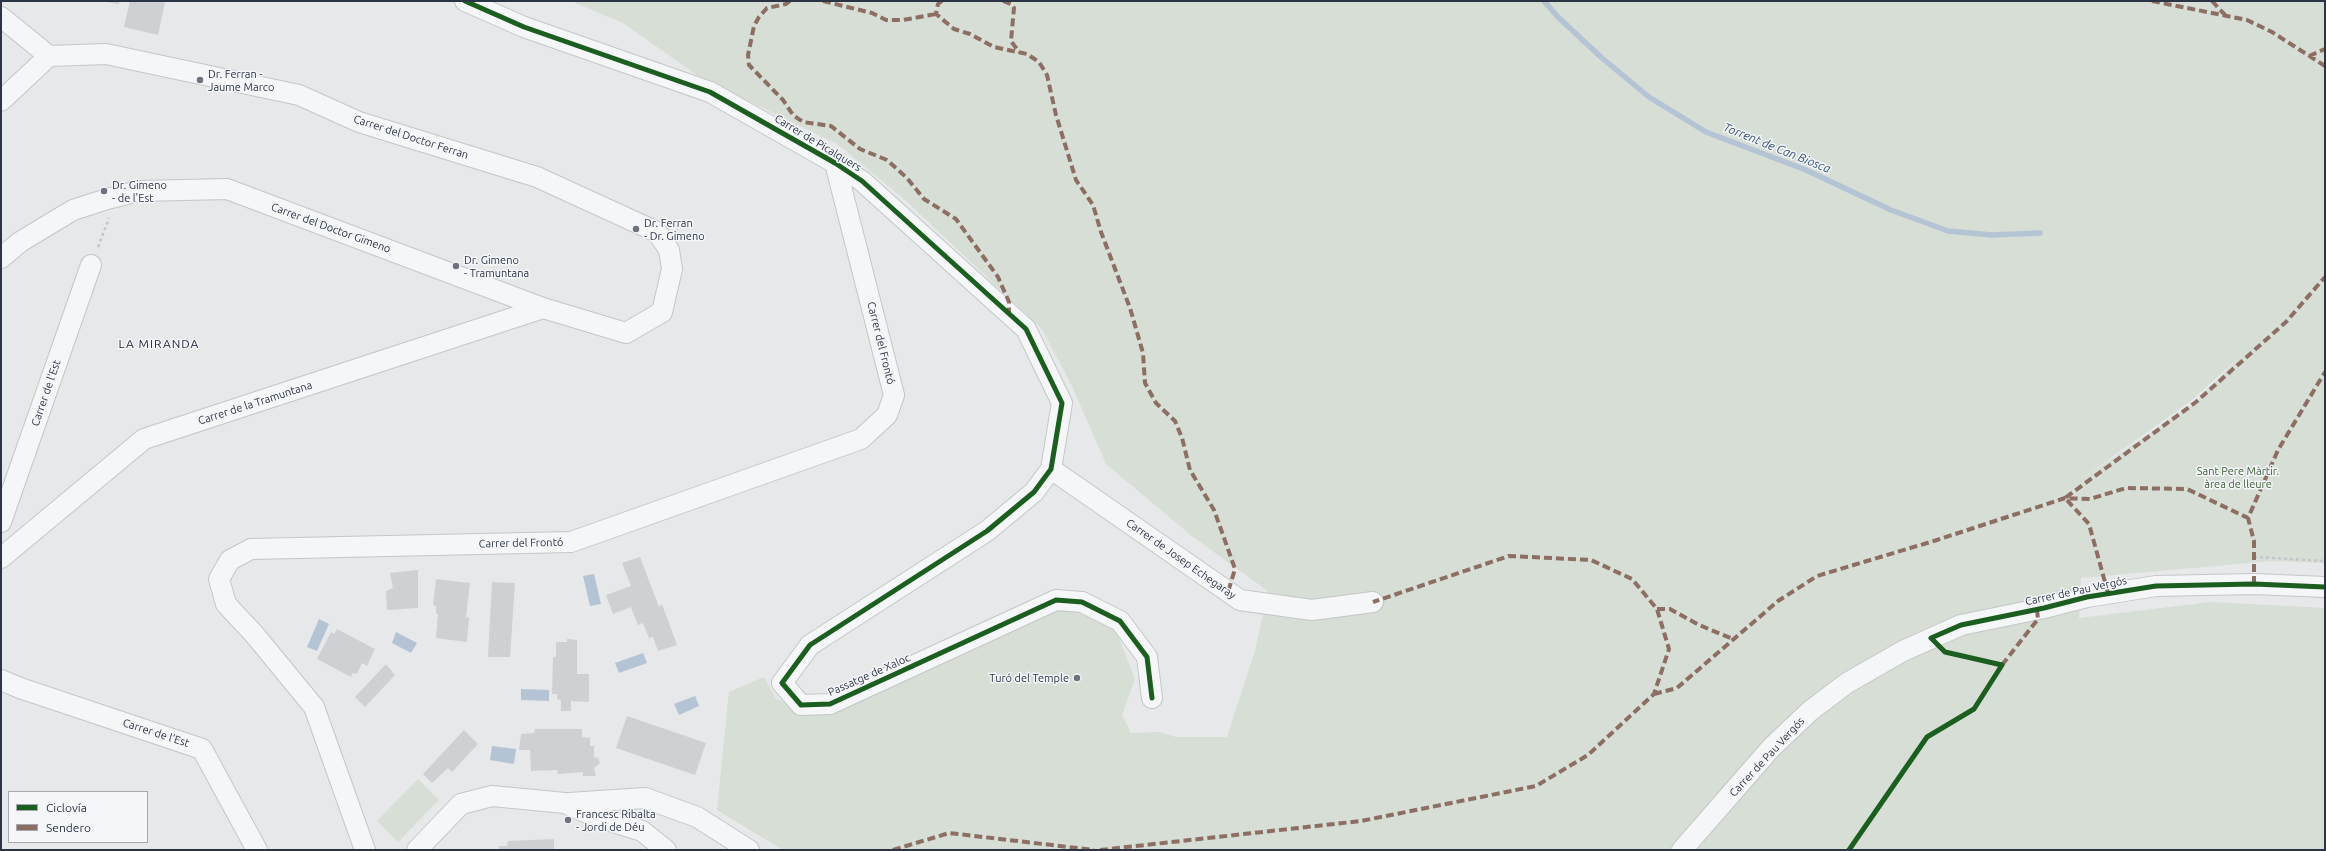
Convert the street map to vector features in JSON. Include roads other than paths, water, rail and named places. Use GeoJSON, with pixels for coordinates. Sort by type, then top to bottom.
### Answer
{"type":"FeatureCollection","features":[{"type":"Feature","properties":{"kind":"street","name":"Carrer de Picalquers"},"geometry":{"type":"LineString","coordinates":[[465,1],[524,27],[710,92],[835,163],[862,181],[1026,329],[1062,403],[1051,469]]}},
{"type":"Feature","properties":{"kind":"street"},"geometry":{"type":"LineString","coordinates":[[1,17],[49,56],[1,101]]}},
{"type":"Feature","properties":{"kind":"street","name":"Carrer del Doctor Ferran"},"geometry":{"type":"LineString","coordinates":[[49,56],[106,54],[299,95],[359,122],[536,177],[657,232],[664,240],[672,260],[672,269],[662,312]]}},
{"type":"Feature","properties":{"kind":"street","name":"Carrer del Frontó"},"geometry":{"type":"LineString","coordinates":[[366,850],[314,706],[254,634],[226,604],[219,579],[230,560],[252,548],[571,542],[861,439],[887,415],[894,394],[835,163]]}},
{"type":"Feature","properties":{"kind":"street","name":"Carrer del Doctor Gimeno"},"geometry":{"type":"LineString","coordinates":[[1,258],[20,242],[73,210],[112,198],[139,191],[227,189],[543,308],[626,332],[662,312]]}},
{"type":"Feature","properties":{"kind":"street","name":"Carrer de l'Est"},"geometry":{"type":"LineString","coordinates":[[1,522],[91,265]]}},
{"type":"Feature","properties":{"kind":"street","name":"Carrer de la Tramuntana"},"geometry":{"type":"LineString","coordinates":[[1,558],[144,439],[543,308]]}},
{"type":"Feature","properties":{"kind":"street","name":"Carrer de Josep Echegaray"},"geometry":{"type":"LineString","coordinates":[[1051,469],[1240,600],[1312,610],[1373,602]]}},
{"type":"Feature","properties":{"kind":"street","name":"Passatge de Xaloc"},"geometry":{"type":"LineString","coordinates":[[1051,469],[1034,492],[987,531],[810,645],[782,683],[801,705],[830,704],[1056,600],[1082,602],[1120,621],[1147,657],[1152,698]]}},
{"type":"Feature","properties":{"kind":"street","name":"Carrer de Pau Vergós"},"geometry":{"type":"LineString","coordinates":[[1682,850],[1771,748],[1810,711],[1847,683],[1884,662],[1961,625],[2044,608],[2087,597],[2156,586],[2254,584],[2325,587]]}},
{"type":"Feature","properties":{"kind":"street","name":"Carrer de l'Est"},"geometry":{"type":"LineString","coordinates":[[1,680],[20,688],[202,748],[257,850]]}},
{"type":"Feature","properties":{"kind":"street"},"geometry":{"type":"LineString","coordinates":[[417,850],[461,804],[492,796],[565,803],[645,798],[697,817],[749,850]]}},
{"type":"Feature","properties":{"kind":"street"},"geometry":{"type":"LineString","coordinates":[[565,803],[594,816],[642,831],[666,850]]}},
{"type":"Feature","properties":{"kind":"water"},"geometry":{"type":"Polygon","coordinates":[[[594,574],[601,604],[590,606],[583,576],[594,574]]]}},
{"type":"Feature","properties":{"kind":"water"},"geometry":{"type":"Polygon","coordinates":[[[319,619],[329,624],[317,651],[307,647],[319,619]]]}},
{"type":"Feature","properties":{"kind":"water"},"geometry":{"type":"Polygon","coordinates":[[[396,632],[417,643],[411,653],[392,643],[396,632]]]}},
{"type":"Feature","properties":{"kind":"water"},"geometry":{"type":"Polygon","coordinates":[[[643,653],[647,663],[619,673],[615,663],[643,653]]]}},
{"type":"Feature","properties":{"kind":"water"},"geometry":{"type":"Polygon","coordinates":[[[521,689],[549,690],[549,701],[521,700],[521,689]]]}},
{"type":"Feature","properties":{"kind":"water"},"geometry":{"type":"Polygon","coordinates":[[[695,696],[699,706],[679,715],[674,704],[695,696]]]}},
{"type":"Feature","properties":{"kind":"water"},"geometry":{"type":"Polygon","coordinates":[[[492,746],[516,749],[514,764],[490,760],[492,746]]]}},
{"type":"Feature","properties":{"kind":"waterway","name":"Torrent de Can Biosca"},"geometry":{"type":"LineString","coordinates":[[1544,1],[1558,17],[1602,58],[1649,97],[1706,132],[1806,170],[1891,210],[1948,231],[1992,235],[2040,233]]}},
{"type":"Feature","properties":{"kind":"place","name":"Dr. Ferran - Jaume Marco"},"geometry":{"type":"Point","coordinates":[200,80]}},
{"type":"Feature","properties":{"kind":"place","name":"Dr. Gimeno - de l'Est"},"geometry":{"type":"Point","coordinates":[104,191]}},
{"type":"Feature","properties":{"kind":"place","name":"Dr. Ferran - Dr. Gimeno"},"geometry":{"type":"Point","coordinates":[636,229]}},
{"type":"Feature","properties":{"kind":"place","name":"Dr. Gimeno - Tramuntana"},"geometry":{"type":"Point","coordinates":[456,266]}},
{"type":"Feature","properties":{"kind":"place","name":"Turó del Temple"},"geometry":{"type":"Point","coordinates":[1077,678]}},
{"type":"Feature","properties":{"kind":"place","name":"Francesc Ribalta - Jordi de Déu"},"geometry":{"type":"Point","coordinates":[568,820]}},
{"type":"Feature","properties":{"kind":"district","name":"LA MIRANDA"},"geometry":{"type":"Point","coordinates":[159,344]}},
{"type":"Feature","properties":{"kind":"park label","name":"Sant Pere Màrtir. àrea de lleure"},"geometry":{"type":"Point","coordinates":[2238,477]}}]}
